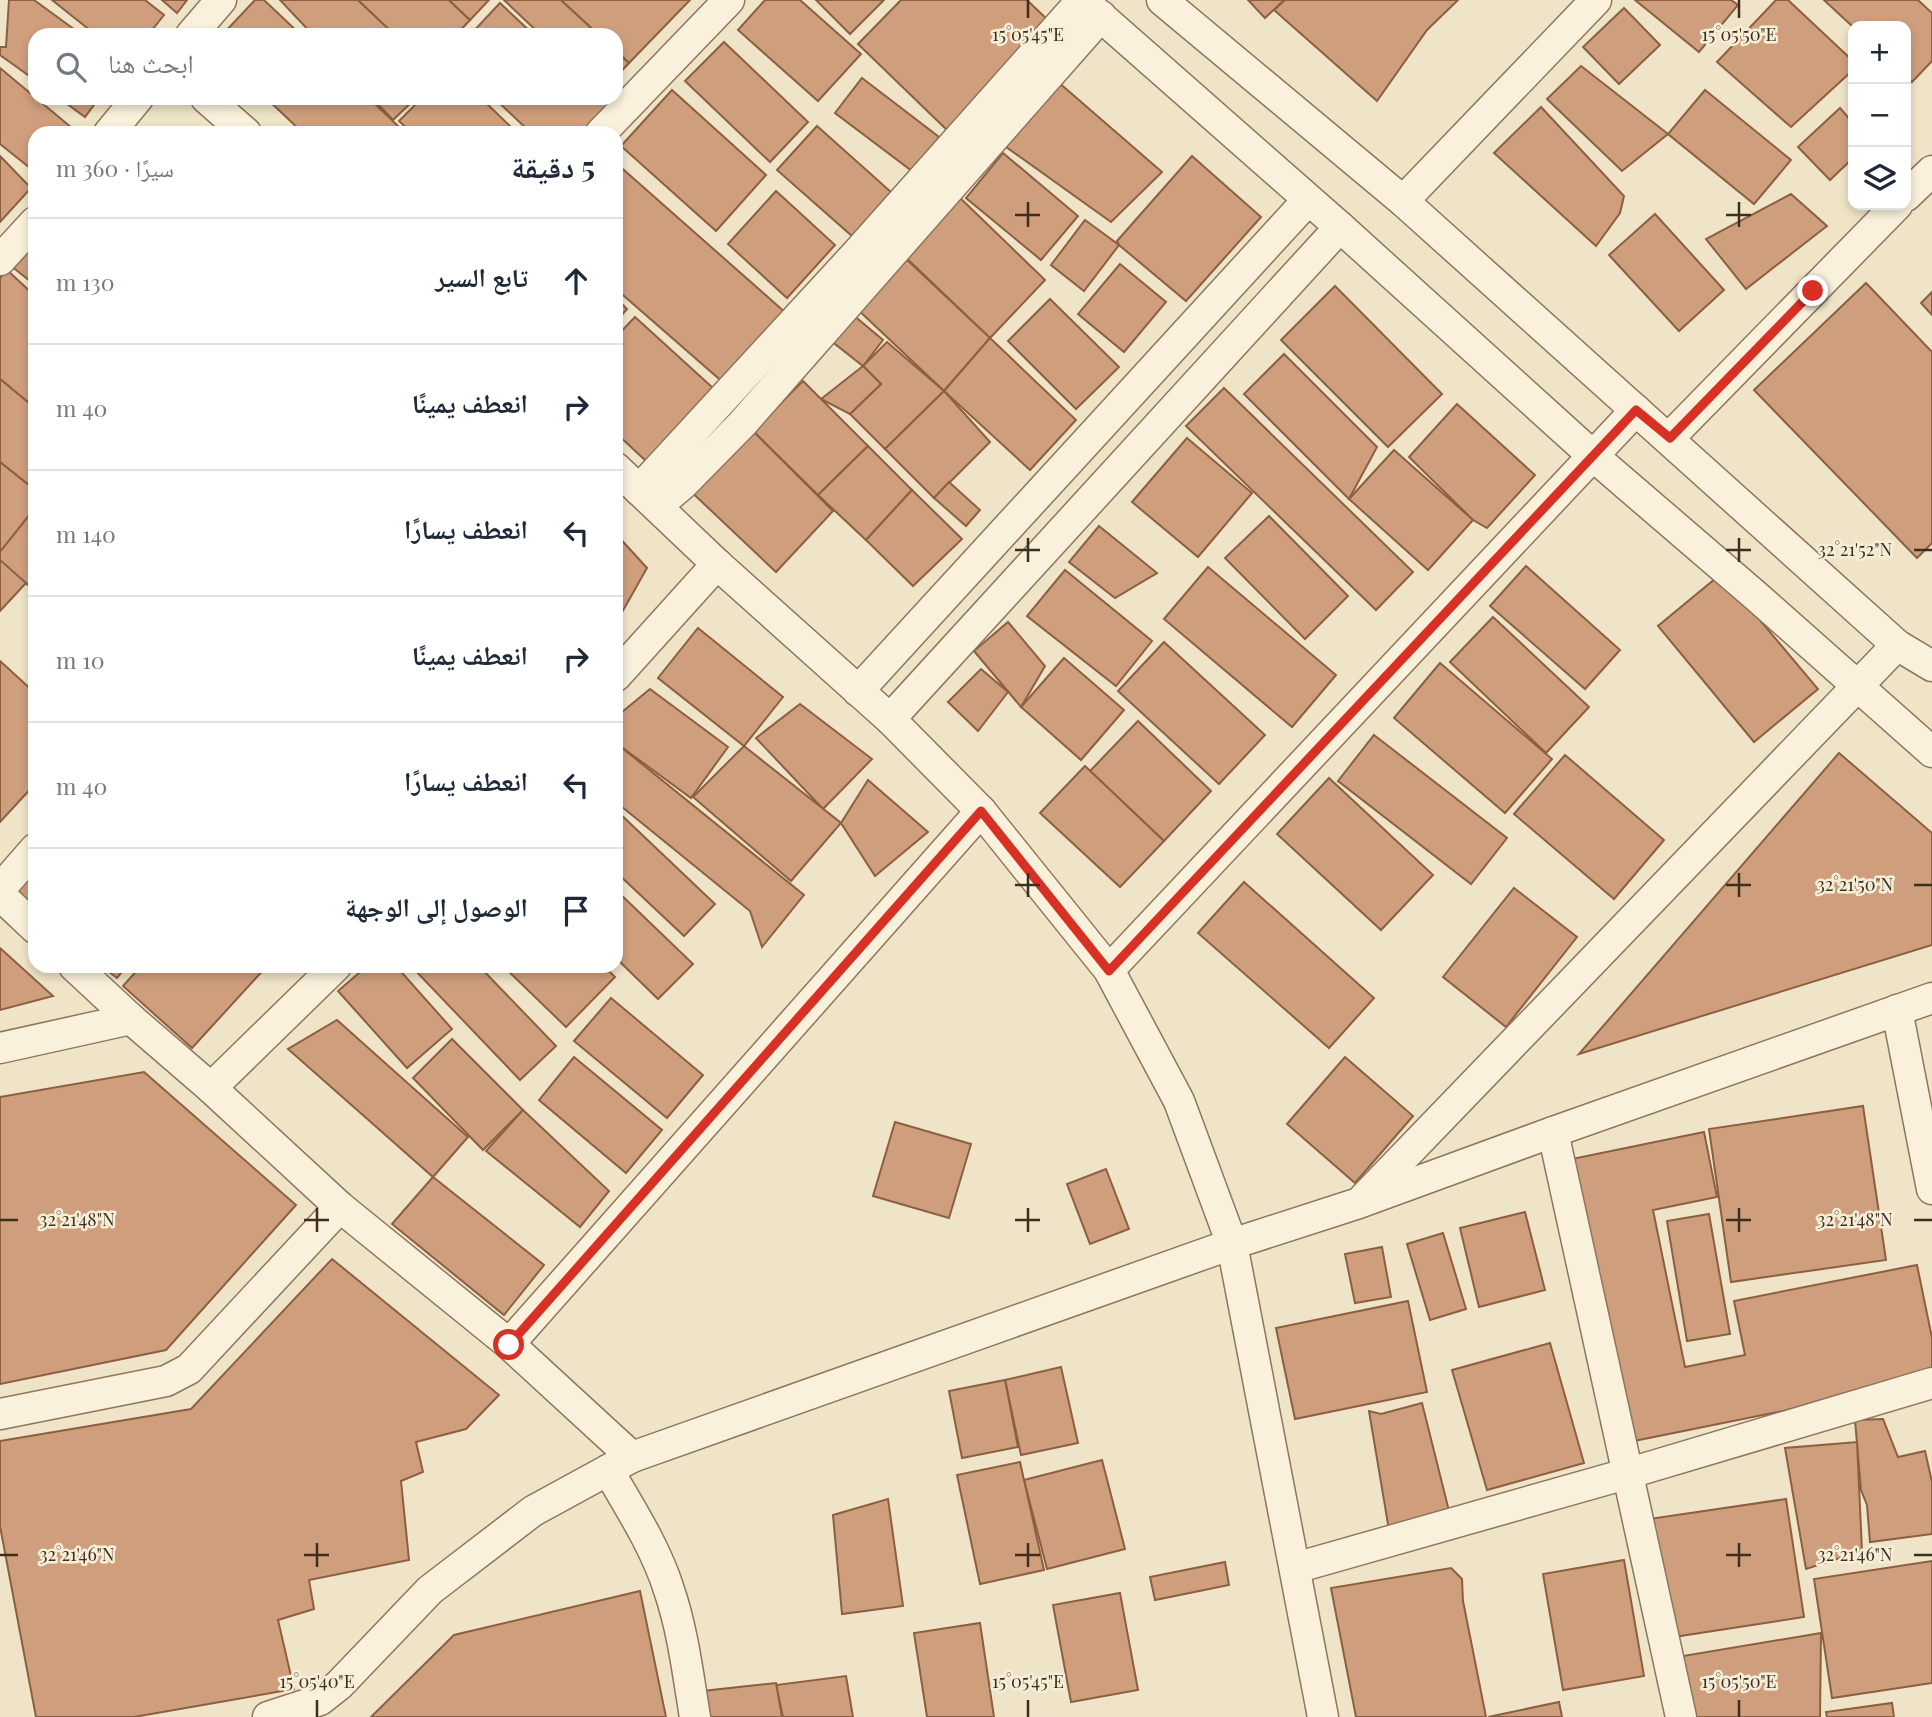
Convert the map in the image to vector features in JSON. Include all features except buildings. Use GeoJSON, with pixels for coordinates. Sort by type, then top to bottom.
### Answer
{"type":"FeatureCollection","features":[{"type":"Feature","properties":{"kind":"street"},"geometry":{"type":"LineString","coordinates":[[197,28],[221,0]]}},
{"type":"Feature","properties":{"kind":"street"},"geometry":{"type":"LineString","coordinates":[[608,126],[729,0]]}},
{"type":"Feature","properties":{"kind":"street"},"geometry":{"type":"LineString","coordinates":[[1163,0],[1403,201],[1670,438],[1897,645],[1932,666]]}},
{"type":"Feature","properties":{"kind":"street"},"geometry":{"type":"LineString","coordinates":[[1403,201],[1592,2]]}},
{"type":"Feature","properties":{"kind":"street"},"geometry":{"type":"LineString","coordinates":[[648,498],[859,251],[1088,5],[1340,227],[1592,455],[1932,752]]}},
{"type":"Feature","properties":{"kind":"street"},"geometry":{"type":"LineString","coordinates":[[115,126],[132,105]]}},
{"type":"Feature","properties":{"kind":"street"},"geometry":{"type":"LineString","coordinates":[[214,105],[238,126]]}},
{"type":"Feature","properties":{"kind":"street"},"geometry":{"type":"LineString","coordinates":[[1911,191],[1932,172]]}},
{"type":"Feature","properties":{"kind":"street"},"geometry":{"type":"LineString","coordinates":[[858,691],[1308,200]]}},
{"type":"Feature","properties":{"kind":"street"},"geometry":{"type":"LineString","coordinates":[[1670,438],[1893,210]]}},
{"type":"Feature","properties":{"kind":"street"},"geometry":{"type":"LineString","coordinates":[[890,719],[1340,227]]}},
{"type":"Feature","properties":{"kind":"street"},"geometry":{"type":"LineString","coordinates":[[0,260],[28,230]]}},
{"type":"Feature","properties":{"kind":"street"},"geometry":{"type":"LineString","coordinates":[[1109,971],[1636,410]]}},
{"type":"Feature","properties":{"kind":"street"},"geometry":{"type":"LineString","coordinates":[[623,475],[717,564],[890,719],[981,811],[1109,971],[1178,1101],[1232,1244],[1323,1717]]}},
{"type":"Feature","properties":{"kind":"street"},"geometry":{"type":"LineString","coordinates":[[623,668],[717,564]]}},
{"type":"Feature","properties":{"kind":"street"},"geometry":{"type":"LineString","coordinates":[[1359,1203],[1897,645]]}},
{"type":"Feature","properties":{"kind":"street"},"geometry":{"type":"LineString","coordinates":[[509,1345],[981,811]]}},
{"type":"Feature","properties":{"kind":"street"},"geometry":{"type":"LineString","coordinates":[[0,888],[28,857]]}},
{"type":"Feature","properties":{"kind":"street"},"geometry":{"type":"LineString","coordinates":[[0,895],[28,921]]}},
{"type":"Feature","properties":{"kind":"street"},"geometry":{"type":"LineString","coordinates":[[82,973],[340,1207],[509,1345],[620,1463],[636,1518],[668,1587],[677,1619],[695,1717]]}},
{"type":"Feature","properties":{"kind":"street"},"geometry":{"type":"LineString","coordinates":[[211,1088],[329,973]]}},
{"type":"Feature","properties":{"kind":"street"},"geometry":{"type":"LineString","coordinates":[[268,1717],[320,1700],[339,1685],[430,1590],[533,1511],[620,1463],[1932,998]]}},
{"type":"Feature","properties":{"kind":"street"},"geometry":{"type":"LineString","coordinates":[[1897,1010],[1932,1189]]}},
{"type":"Feature","properties":{"kind":"street"},"geometry":{"type":"LineString","coordinates":[[0,1048],[131,1019]]}},
{"type":"Feature","properties":{"kind":"street"},"geometry":{"type":"LineString","coordinates":[[1553,1132],[1681,1717]]}},
{"type":"Feature","properties":{"kind":"street"},"geometry":{"type":"LineString","coordinates":[[0,1414],[166,1381],[189,1369],[340,1207]]}},
{"type":"Feature","properties":{"kind":"street"},"geometry":{"type":"LineString","coordinates":[[1295,1568],[1932,1383]]}},
{"type":"Feature","properties":{"kind":"route"},"geometry":{"type":"LineString","coordinates":[[509,1345],[981,811],[1109,971],[1636,410],[1670,438],[1813,291]]}}]}
